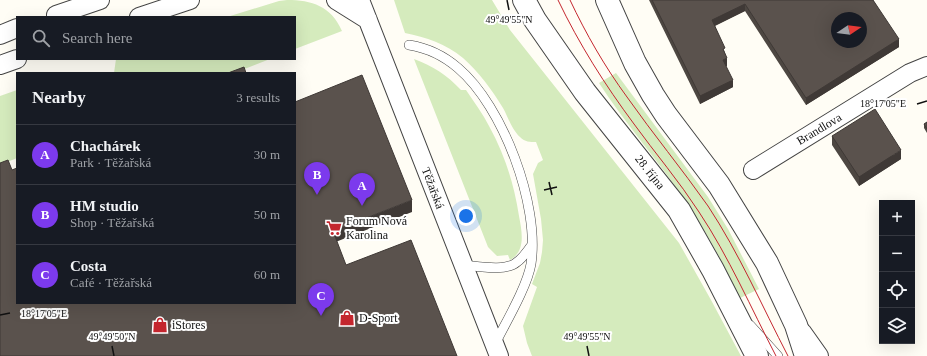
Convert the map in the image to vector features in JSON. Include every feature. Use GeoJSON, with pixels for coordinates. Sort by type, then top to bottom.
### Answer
{"type":"FeatureCollection","features":[{"type":"Feature","properties":{"kind":"street"},"geometry":{"type":"LineString","coordinates":[[56,15],[100,0]]}},
{"type":"Feature","properties":{"kind":"street"},"geometry":{"type":"LineString","coordinates":[[142,16],[190,0]]}},
{"type":"Feature","properties":{"kind":"street"},"geometry":{"type":"LineString","coordinates":[[336,0],[368,20],[372,0]]}},
{"type":"Feature","properties":{"kind":"street","name":"Těžařská"},"geometry":{"type":"LineString","coordinates":[[360,0],[497,350]]}},
{"type":"Feature","properties":{"kind":"street","name":"28. října"},"geometry":{"type":"LineString","coordinates":[[524,0],[535,20],[585,92],[679,210],[702,248],[757,356]]}},
{"type":"Feature","properties":{"kind":"street"},"geometry":{"type":"LineString","coordinates":[[607,0],[635,63],[653,95],[666,115],[719,185],[746,227],[766,263],[796,325],[806,356]]}},
{"type":"Feature","properties":{"kind":"street"},"geometry":{"type":"LineString","coordinates":[[0,34],[16,28]]}},
{"type":"Feature","properties":{"kind":"street"},"geometry":{"type":"LineString","coordinates":[[0,65],[16,59]]}},
{"type":"Feature","properties":{"kind":"street","name":"Brandlova"},"geometry":{"type":"LineString","coordinates":[[753,170],[910,73],[927,66]]}},
{"type":"Feature","properties":{"kind":"street"},"geometry":{"type":"LineString","coordinates":[[796,325],[819,356]]}},
{"type":"Feature","properties":{"kind":"lane"},"geometry":{"type":"LineString","coordinates":[[409,45],[425,48],[434,52],[455,65],[470,80],[493,113],[511,147],[520,174],[529,215],[532,245],[531,258],[529,272],[497,350]]}},
{"type":"Feature","properties":{"kind":"lane"},"geometry":{"type":"LineString","coordinates":[[463,265],[504,268],[511,266],[517,263],[532,245]]}},
{"type":"Feature","properties":{"kind":"lane"},"geometry":{"type":"LineString","coordinates":[[732,305],[778,356]]}},
{"type":"Feature","properties":{"kind":"green space"},"geometry":{"type":"Polygon","coordinates":[[[394,0],[492,0],[510,30],[679,243],[741,356],[532,356],[523,326],[537,287],[532,284],[540,263],[542,252],[543,240],[541,219],[533,174],[538,163],[543,160],[536,142],[526,141],[517,134],[490,88],[480,75],[463,58],[436,42],[405,33],[394,0]]]}},
{"type":"Feature","properties":{"kind":"green space"},"geometry":{"type":"Polygon","coordinates":[[[279,1],[305,1],[320,6],[338,22],[342,31],[296,49],[296,16],[230,16],[279,1]]]}},
{"type":"Feature","properties":{"kind":"green space"},"geometry":{"type":"Polygon","coordinates":[[[414,59],[439,72],[461,90],[466,90],[495,137],[512,181],[522,235],[519,252],[510,260],[508,255],[497,256],[488,247],[414,59]]]}},
{"type":"Feature","properties":{"kind":"green space"},"geometry":{"type":"Polygon","coordinates":[[[116,60],[267,60],[237,72],[114,72],[116,60]]]}},
{"type":"Feature","properties":{"kind":"green space"},"geometry":{"type":"Polygon","coordinates":[[[616,73],[708,197],[728,229],[759,289],[740,298],[728,273],[694,213],[665,172],[620,114],[599,83],[616,73]]]}},
{"type":"Feature","properties":{"kind":"green space"},"geometry":{"type":"Polygon","coordinates":[[[16,90],[16,158],[0,165],[0,96],[16,90]]]}},
{"type":"Feature","properties":{"kind":"building"},"geometry":{"type":"Polygon","coordinates":[[[652,0],[873,0],[899,39],[806,98],[745,4],[712,20],[725,48],[723,49],[727,58],[723,60],[733,80],[700,96],[652,0]]]}},
{"type":"Feature","properties":{"kind":"building"},"geometry":{"type":"Polygon","coordinates":[[[244,67],[246,72],[231,72],[244,67]]]}},
{"type":"Feature","properties":{"kind":"building","name":"Forum Nová Karolina"},"geometry":{"type":"Polygon","coordinates":[[[362,75],[412,200],[333,231],[346,265],[411,240],[457,356],[0,356],[0,163],[8,160],[12,170],[16,168],[16,304],[296,304],[296,102],[362,75]]]}},
{"type":"Feature","properties":{"kind":"building"},"geometry":{"type":"Polygon","coordinates":[[[875,109],[901,150],[859,177],[832,136],[875,109]]]}},
{"type":"Feature","properties":{"kind":"building"},"geometry":{"type":"Polygon","coordinates":[[[927,122],[927,129],[924,124],[927,122]]]}},
{"type":"Feature","properties":{"kind":"tram line"},"geometry":{"type":"LineString","coordinates":[[558,0],[603,79],[634,124],[683,189],[710,229],[776,356]]}},
{"type":"Feature","properties":{"kind":"tram line"},"geometry":{"type":"LineString","coordinates":[[570,0],[589,38],[611,74],[708,206],[730,242],[788,356]]}},
{"type":"Feature","properties":{"kind":"place","name":"HM studio"},"geometry":{"type":"Point","coordinates":[317,195]}},
{"type":"Feature","properties":{"kind":"place","name":"Chachárek"},"geometry":{"type":"Point","coordinates":[362,206]}},
{"type":"Feature","properties":{"kind":"place","name":"Forum Nová Karolina"},"geometry":{"type":"Point","coordinates":[334,228]}},
{"type":"Feature","properties":{"kind":"place","name":"Costa"},"geometry":{"type":"Point","coordinates":[321,316]}},
{"type":"Feature","properties":{"kind":"place","name":"D-Sport"},"geometry":{"type":"Point","coordinates":[347,318]}},
{"type":"Feature","properties":{"kind":"place","name":"iStores"},"geometry":{"type":"Point","coordinates":[160,325]}}]}
